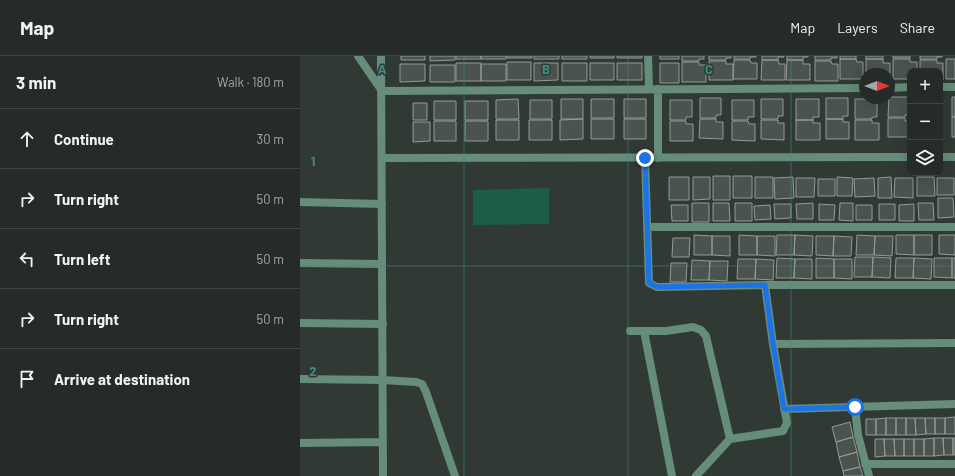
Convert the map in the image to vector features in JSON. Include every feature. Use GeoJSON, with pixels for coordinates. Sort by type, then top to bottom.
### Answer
{"type":"FeatureCollection","features":[{"type":"Feature","properties":{"kind":"street"},"geometry":{"type":"LineString","coordinates":[[358,56],[382,90]]}},
{"type":"Feature","properties":{"kind":"street"},"geometry":{"type":"LineString","coordinates":[[381,56],[383,476]]}},
{"type":"Feature","properties":{"kind":"street"},"geometry":{"type":"LineString","coordinates":[[648,56],[649,89]]}},
{"type":"Feature","properties":{"kind":"street"},"geometry":{"type":"LineString","coordinates":[[895,88],[907,87]]}},
{"type":"Feature","properties":{"kind":"street"},"geometry":{"type":"LineString","coordinates":[[943,87],[955,87]]}},
{"type":"Feature","properties":{"kind":"street"},"geometry":{"type":"LineString","coordinates":[[382,90],[859,88]]}},
{"type":"Feature","properties":{"kind":"street"},"geometry":{"type":"LineString","coordinates":[[658,89],[658,158]]}},
{"type":"Feature","properties":{"kind":"street"},"geometry":{"type":"LineString","coordinates":[[382,158],[907,157]]}},
{"type":"Feature","properties":{"kind":"street"},"geometry":{"type":"LineString","coordinates":[[943,157],[955,157]]}},
{"type":"Feature","properties":{"kind":"street"},"geometry":{"type":"LineString","coordinates":[[645,158],[649,283],[657,287],[765,285],[955,285]]}},
{"type":"Feature","properties":{"kind":"street"},"geometry":{"type":"LineString","coordinates":[[300,202],[382,204]]}},
{"type":"Feature","properties":{"kind":"street"},"geometry":{"type":"LineString","coordinates":[[648,227],[955,227]]}},
{"type":"Feature","properties":{"kind":"street"},"geometry":{"type":"LineString","coordinates":[[300,263],[382,264]]}},
{"type":"Feature","properties":{"kind":"street"},"geometry":{"type":"LineString","coordinates":[[696,476],[730,439],[783,431],[787,424],[773,344],[765,285]]}},
{"type":"Feature","properties":{"kind":"street"},"geometry":{"type":"LineString","coordinates":[[300,323],[383,324]]}},
{"type":"Feature","properties":{"kind":"street"},"geometry":{"type":"LineString","coordinates":[[630,331],[666,331],[693,328],[701,330],[706,336],[730,439]]}},
{"type":"Feature","properties":{"kind":"street"},"geometry":{"type":"LineString","coordinates":[[644,331],[672,476]]}},
{"type":"Feature","properties":{"kind":"street"},"geometry":{"type":"LineString","coordinates":[[773,344],[955,343]]}},
{"type":"Feature","properties":{"kind":"street"},"geometry":{"type":"LineString","coordinates":[[300,379],[383,380],[416,382],[422,384],[455,476]]}},
{"type":"Feature","properties":{"kind":"street"},"geometry":{"type":"LineString","coordinates":[[784,409],[955,404]]}},
{"type":"Feature","properties":{"kind":"street"},"geometry":{"type":"LineString","coordinates":[[855,407],[858,435],[869,476]]}},
{"type":"Feature","properties":{"kind":"street"},"geometry":{"type":"LineString","coordinates":[[300,442],[383,442]]}},
{"type":"Feature","properties":{"kind":"street"},"geometry":{"type":"LineString","coordinates":[[865,464],[955,464]]}},
{"type":"Feature","properties":{"kind":"green space"},"geometry":{"type":"Polygon","coordinates":[[[549,188],[549,224],[473,225],[473,190],[549,188]]]}},
{"type":"Feature","properties":{"kind":"building"},"geometry":{"type":"Polygon","coordinates":[[[401,56],[425,56],[425,60],[401,60],[401,56]]]}},
{"type":"Feature","properties":{"kind":"building"},"geometry":{"type":"Polygon","coordinates":[[[430,56],[455,56],[455,60],[430,61],[430,56]]]}},
{"type":"Feature","properties":{"kind":"building"},"geometry":{"type":"Polygon","coordinates":[[[456,56],[481,56],[481,59],[456,59],[456,56]]]}},
{"type":"Feature","properties":{"kind":"building"},"geometry":{"type":"Polygon","coordinates":[[[481,56],[506,56],[506,59],[481,59],[481,56]]]}},
{"type":"Feature","properties":{"kind":"building"},"geometry":{"type":"Polygon","coordinates":[[[507,56],[532,56],[532,58],[507,58],[507,56]]]}},
{"type":"Feature","properties":{"kind":"building"},"geometry":{"type":"Polygon","coordinates":[[[534,56],[559,56],[559,59],[534,59],[534,56]]]}},
{"type":"Feature","properties":{"kind":"building"},"geometry":{"type":"Polygon","coordinates":[[[562,56],[587,56],[587,59],[562,59],[562,56]]]}},
{"type":"Feature","properties":{"kind":"building"},"geometry":{"type":"Polygon","coordinates":[[[590,56],[614,56],[614,58],[590,58],[590,56]]]}},
{"type":"Feature","properties":{"kind":"building"},"geometry":{"type":"Polygon","coordinates":[[[617,56],[642,56],[642,58],[617,58],[617,56]]]}},
{"type":"Feature","properties":{"kind":"building"},"geometry":{"type":"Polygon","coordinates":[[[660,56],[679,56],[679,59],[660,59],[660,56]]]}},
{"type":"Feature","properties":{"kind":"building"},"geometry":{"type":"Polygon","coordinates":[[[682,56],[704,56],[704,59],[699,59],[699,61],[682,61],[682,56]]]}},
{"type":"Feature","properties":{"kind":"building"},"geometry":{"type":"Polygon","coordinates":[[[709,56],[731,56],[731,58],[726,58],[726,60],[709,60],[709,56]]]}},
{"type":"Feature","properties":{"kind":"building"},"geometry":{"type":"Polygon","coordinates":[[[734,56],[756,57],[750,57],[750,59],[734,59],[734,56]]]}},
{"type":"Feature","properties":{"kind":"building"},"geometry":{"type":"Polygon","coordinates":[[[762,56],[784,57],[778,57],[778,60],[762,60],[762,56]]]}},
{"type":"Feature","properties":{"kind":"building"},"geometry":{"type":"Polygon","coordinates":[[[787,56],[808,57],[803,57],[803,60],[787,60],[787,56]]]}},
{"type":"Feature","properties":{"kind":"building"},"geometry":{"type":"Polygon","coordinates":[[[815,56],[837,56],[837,58],[831,58],[831,60],[815,60],[815,56]]]}},
{"type":"Feature","properties":{"kind":"building"},"geometry":{"type":"Polygon","coordinates":[[[840,56],[856,56],[856,59],[840,59],[840,56]]]}},
{"type":"Feature","properties":{"kind":"building"},"geometry":{"type":"Polygon","coordinates":[[[866,56],[883,56],[883,59],[866,59],[866,56]]]}},
{"type":"Feature","properties":{"kind":"building"},"geometry":{"type":"Polygon","coordinates":[[[893,56],[910,56],[910,58],[893,58],[893,56]]]}},
{"type":"Feature","properties":{"kind":"building"},"geometry":{"type":"Polygon","coordinates":[[[920,56],[942,57],[937,57],[937,59],[920,59],[920,56]]]}},
{"type":"Feature","properties":{"kind":"building"},"geometry":{"type":"Polygon","coordinates":[[[840,59],[856,59],[857,62],[863,62],[863,68],[859,68],[859,79],[840,79],[840,59]]]}},
{"type":"Feature","properties":{"kind":"building"},"geometry":{"type":"Polygon","coordinates":[[[866,59],[883,59],[883,63],[890,63],[890,68],[866,68],[866,59]]]}},
{"type":"Feature","properties":{"kind":"building"},"geometry":{"type":"Polygon","coordinates":[[[893,59],[910,59],[910,62],[917,62],[917,68],[907,68],[907,79],[895,79],[895,68],[893,68],[893,59]]]}},
{"type":"Feature","properties":{"kind":"building"},"geometry":{"type":"Polygon","coordinates":[[[946,59],[955,59],[955,79],[946,79],[946,59]]]}},
{"type":"Feature","properties":{"kind":"building"},"geometry":{"type":"Polygon","coordinates":[[[734,60],[750,60],[751,63],[757,63],[757,79],[733,79],[734,60]]]}},
{"type":"Feature","properties":{"kind":"building"},"geometry":{"type":"Polygon","coordinates":[[[762,60],[778,60],[779,64],[785,64],[785,80],[761,80],[762,60]]]}},
{"type":"Feature","properties":{"kind":"building"},"geometry":{"type":"Polygon","coordinates":[[[787,60],[803,60],[803,64],[810,64],[810,80],[786,80],[787,60]]]}},
{"type":"Feature","properties":{"kind":"building"},"geometry":{"type":"Polygon","coordinates":[[[920,60],[937,60],[937,63],[943,63],[943,68],[920,68],[920,60]]]}},
{"type":"Feature","properties":{"kind":"building"},"geometry":{"type":"Polygon","coordinates":[[[709,61],[726,61],[726,64],[733,64],[733,80],[709,80],[709,61]]]}},
{"type":"Feature","properties":{"kind":"building"},"geometry":{"type":"Polygon","coordinates":[[[815,61],[831,61],[832,64],[838,64],[838,81],[815,81],[815,61]]]}},
{"type":"Feature","properties":{"kind":"building"},"geometry":{"type":"Polygon","coordinates":[[[507,62],[531,62],[531,80],[507,80],[507,62]]]}},
{"type":"Feature","properties":{"kind":"building"},"geometry":{"type":"Polygon","coordinates":[[[682,62],[699,62],[699,65],[706,65],[706,82],[682,82],[682,62]]]}},
{"type":"Feature","properties":{"kind":"building"},"geometry":{"type":"Polygon","coordinates":[[[456,63],[481,63],[481,81],[456,81],[456,63]]]}},
{"type":"Feature","properties":{"kind":"building"},"geometry":{"type":"Polygon","coordinates":[[[534,63],[558,63],[558,80],[534,81],[534,63]]]}},
{"type":"Feature","properties":{"kind":"building"},"geometry":{"type":"Polygon","coordinates":[[[562,63],[587,63],[587,81],[562,81],[562,63]]]}},
{"type":"Feature","properties":{"kind":"building"},"geometry":{"type":"Polygon","coordinates":[[[590,63],[614,63],[614,80],[590,80],[590,63]]]}},
{"type":"Feature","properties":{"kind":"building"},"geometry":{"type":"Polygon","coordinates":[[[617,63],[642,63],[642,80],[617,80],[617,63]]]}},
{"type":"Feature","properties":{"kind":"building"},"geometry":{"type":"Polygon","coordinates":[[[660,63],[679,63],[679,83],[660,83],[660,63]]]}},
{"type":"Feature","properties":{"kind":"building"},"geometry":{"type":"Polygon","coordinates":[[[400,64],[425,64],[425,81],[400,82],[400,64]]]}},
{"type":"Feature","properties":{"kind":"building"},"geometry":{"type":"Polygon","coordinates":[[[481,64],[506,64],[506,81],[481,81],[481,64]]]}},
{"type":"Feature","properties":{"kind":"building"},"geometry":{"type":"Polygon","coordinates":[[[430,65],[455,65],[455,82],[430,82],[430,65]]]}},
{"type":"Feature","properties":{"kind":"building"},"geometry":{"type":"Polygon","coordinates":[[[895,97],[907,97],[907,115],[905,115],[905,117],[888,117],[889,104],[895,104],[895,97]]]}},
{"type":"Feature","properties":{"kind":"building"},"geometry":{"type":"Polygon","coordinates":[[[952,97],[955,97],[955,117],[952,117],[952,97]]]}},
{"type":"Feature","properties":{"kind":"building"},"geometry":{"type":"Polygon","coordinates":[[[700,98],[721,98],[721,115],[716,115],[716,118],[700,118],[700,98]]]}},
{"type":"Feature","properties":{"kind":"building"},"geometry":{"type":"Polygon","coordinates":[[[826,98],[848,98],[848,116],[843,116],[843,119],[826,119],[826,98]]]}},
{"type":"Feature","properties":{"kind":"building"},"geometry":{"type":"Polygon","coordinates":[[[518,99],[519,119],[496,119],[496,100],[518,99]]]}},
{"type":"Feature","properties":{"kind":"building"},"geometry":{"type":"Polygon","coordinates":[[[561,99],[583,99],[583,119],[561,119],[561,99]]]}},
{"type":"Feature","properties":{"kind":"building"},"geometry":{"type":"Polygon","coordinates":[[[591,99],[614,99],[614,118],[591,118],[591,99]]]}},
{"type":"Feature","properties":{"kind":"building"},"geometry":{"type":"Polygon","coordinates":[[[624,99],[646,99],[646,118],[624,118],[624,99]]]}},
{"type":"Feature","properties":{"kind":"building"},"geometry":{"type":"Polygon","coordinates":[[[761,99],[783,99],[783,116],[778,116],[778,119],[761,119],[761,99]]]}},
{"type":"Feature","properties":{"kind":"building"},"geometry":{"type":"Polygon","coordinates":[[[796,99],[819,99],[819,117],[813,117],[813,120],[796,120],[796,99]]]}},
{"type":"Feature","properties":{"kind":"building"},"geometry":{"type":"Polygon","coordinates":[[[855,99],[859,99],[859,104],[877,104],[877,117],[872,117],[872,119],[855,119],[855,99]]]}},
{"type":"Feature","properties":{"kind":"building"},"geometry":{"type":"Polygon","coordinates":[[[530,100],[552,100],[552,119],[530,119],[530,100]]]}},
{"type":"Feature","properties":{"kind":"building"},"geometry":{"type":"Polygon","coordinates":[[[670,100],[692,100],[692,117],[686,117],[686,120],[670,120],[670,100]]]}},
{"type":"Feature","properties":{"kind":"building"},"geometry":{"type":"Polygon","coordinates":[[[732,100],[754,100],[754,117],[748,117],[748,120],[732,120],[732,100]]]}},
{"type":"Feature","properties":{"kind":"building"},"geometry":{"type":"Polygon","coordinates":[[[434,101],[456,101],[456,120],[434,120],[434,101]]]}},
{"type":"Feature","properties":{"kind":"building"},"geometry":{"type":"Polygon","coordinates":[[[465,101],[488,101],[488,120],[465,120],[465,101]]]}},
{"type":"Feature","properties":{"kind":"building"},"geometry":{"type":"Polygon","coordinates":[[[413,103],[427,103],[427,120],[413,120],[413,103]]]}},
{"type":"Feature","properties":{"kind":"building"},"geometry":{"type":"Polygon","coordinates":[[[952,117],[955,117],[955,137],[952,137],[952,117]]]}},
{"type":"Feature","properties":{"kind":"building"},"geometry":{"type":"Polygon","coordinates":[[[888,118],[905,118],[905,121],[907,121],[907,137],[888,137],[888,118]]]}},
{"type":"Feature","properties":{"kind":"building"},"geometry":{"type":"Polygon","coordinates":[[[583,119],[583,139],[560,140],[560,120],[583,119]]]}},
{"type":"Feature","properties":{"kind":"building"},"geometry":{"type":"Polygon","coordinates":[[[591,119],[614,119],[614,139],[591,139],[591,119]]]}},
{"type":"Feature","properties":{"kind":"building"},"geometry":{"type":"Polygon","coordinates":[[[624,119],[646,119],[646,139],[624,139],[624,119]]]}},
{"type":"Feature","properties":{"kind":"building"},"geometry":{"type":"Polygon","coordinates":[[[700,119],[716,119],[716,122],[723,122],[723,139],[699,138],[700,119]]]}},
{"type":"Feature","properties":{"kind":"building"},"geometry":{"type":"Polygon","coordinates":[[[826,119],[843,119],[843,122],[849,122],[849,139],[826,139],[826,119]]]}},
{"type":"Feature","properties":{"kind":"building"},"geometry":{"type":"Polygon","coordinates":[[[496,120],[519,120],[519,140],[496,140],[496,120]]]}},
{"type":"Feature","properties":{"kind":"building"},"geometry":{"type":"Polygon","coordinates":[[[529,120],[552,120],[552,140],[529,140],[529,120]]]}},
{"type":"Feature","properties":{"kind":"building"},"geometry":{"type":"Polygon","coordinates":[[[761,120],[778,120],[778,123],[784,123],[784,140],[761,139],[761,120]]]}},
{"type":"Feature","properties":{"kind":"building"},"geometry":{"type":"Polygon","coordinates":[[[796,120],[813,120],[813,123],[820,123],[820,140],[796,140],[796,120]]]}},
{"type":"Feature","properties":{"kind":"building"},"geometry":{"type":"Polygon","coordinates":[[[855,120],[872,120],[872,123],[879,123],[879,140],[855,140],[855,120]]]}},
{"type":"Feature","properties":{"kind":"building"},"geometry":{"type":"Polygon","coordinates":[[[434,121],[456,121],[456,141],[434,141],[434,121]]]}},
{"type":"Feature","properties":{"kind":"building"},"geometry":{"type":"Polygon","coordinates":[[[465,121],[488,121],[488,141],[465,141],[465,121]]]}},
{"type":"Feature","properties":{"kind":"building"},"geometry":{"type":"Polygon","coordinates":[[[670,121],[686,121],[686,124],[693,124],[693,141],[670,141],[670,121]]]}},
{"type":"Feature","properties":{"kind":"building"},"geometry":{"type":"Polygon","coordinates":[[[732,121],[748,121],[749,124],[755,124],[755,141],[732,140],[732,121]]]}},
{"type":"Feature","properties":{"kind":"building"},"geometry":{"type":"Polygon","coordinates":[[[413,122],[430,122],[430,141],[413,142],[413,122]]]}},
{"type":"Feature","properties":{"kind":"building"},"geometry":{"type":"Polygon","coordinates":[[[713,176],[730,176],[730,200],[713,200],[713,176]]]}},
{"type":"Feature","properties":{"kind":"building"},"geometry":{"type":"Polygon","coordinates":[[[733,176],[752,176],[752,198],[733,198],[733,176]]]}},
{"type":"Feature","properties":{"kind":"building"},"geometry":{"type":"Polygon","coordinates":[[[669,177],[689,177],[689,200],[669,200],[669,177]]]}},
{"type":"Feature","properties":{"kind":"building"},"geometry":{"type":"Polygon","coordinates":[[[693,177],[710,177],[710,199],[693,200],[693,177]]]}},
{"type":"Feature","properties":{"kind":"building"},"geometry":{"type":"Polygon","coordinates":[[[755,177],[773,177],[773,198],[755,198],[755,177]]]}},
{"type":"Feature","properties":{"kind":"building"},"geometry":{"type":"Polygon","coordinates":[[[793,177],[794,198],[775,199],[774,178],[793,177]]]}},
{"type":"Feature","properties":{"kind":"building"},"geometry":{"type":"Polygon","coordinates":[[[837,177],[853,178],[852,196],[837,196],[837,177]]]}},
{"type":"Feature","properties":{"kind":"building"},"geometry":{"type":"Polygon","coordinates":[[[891,177],[892,198],[878,198],[878,178],[891,177]]]}},
{"type":"Feature","properties":{"kind":"building"},"geometry":{"type":"Polygon","coordinates":[[[917,177],[934,177],[935,196],[917,196],[917,177]]]}},
{"type":"Feature","properties":{"kind":"building"},"geometry":{"type":"Polygon","coordinates":[[[796,178],[815,178],[814,197],[796,197],[796,178]]]}},
{"type":"Feature","properties":{"kind":"building"},"geometry":{"type":"Polygon","coordinates":[[[874,178],[875,196],[855,197],[854,179],[874,178]]]}},
{"type":"Feature","properties":{"kind":"building"},"geometry":{"type":"Polygon","coordinates":[[[895,178],[913,178],[913,198],[894,197],[895,178]]]}},
{"type":"Feature","properties":{"kind":"building"},"geometry":{"type":"Polygon","coordinates":[[[937,178],[954,178],[954,195],[937,195],[937,178]]]}},
{"type":"Feature","properties":{"kind":"building"},"geometry":{"type":"Polygon","coordinates":[[[818,179],[835,179],[835,196],[818,196],[818,179]]]}},
{"type":"Feature","properties":{"kind":"building"},"geometry":{"type":"Polygon","coordinates":[[[938,198],[953,198],[954,217],[938,218],[938,198]]]}},
{"type":"Feature","properties":{"kind":"building"},"geometry":{"type":"Polygon","coordinates":[[[692,203],[709,203],[709,222],[692,222],[692,203]]]}},
{"type":"Feature","properties":{"kind":"building"},"geometry":{"type":"Polygon","coordinates":[[[713,203],[729,203],[730,221],[713,221],[713,203]]]}},
{"type":"Feature","properties":{"kind":"building"},"geometry":{"type":"Polygon","coordinates":[[[735,203],[752,203],[752,221],[735,221],[735,203]]]}},
{"type":"Feature","properties":{"kind":"building"},"geometry":{"type":"Polygon","coordinates":[[[813,203],[813,219],[797,219],[796,204],[813,203]]]}},
{"type":"Feature","properties":{"kind":"building"},"geometry":{"type":"Polygon","coordinates":[[[840,203],[853,203],[853,221],[839,220],[840,203]]]}},
{"type":"Feature","properties":{"kind":"building"},"geometry":{"type":"Polygon","coordinates":[[[918,203],[933,203],[934,220],[919,220],[918,203]]]}},
{"type":"Feature","properties":{"kind":"building"},"geometry":{"type":"Polygon","coordinates":[[[774,204],[791,204],[791,218],[775,219],[774,204]]]}},
{"type":"Feature","properties":{"kind":"building"},"geometry":{"type":"Polygon","coordinates":[[[819,204],[835,205],[834,220],[819,220],[819,204]]]}},
{"type":"Feature","properties":{"kind":"building"},"geometry":{"type":"Polygon","coordinates":[[[879,204],[895,204],[895,220],[879,220],[879,204]]]}},
{"type":"Feature","properties":{"kind":"building"},"geometry":{"type":"Polygon","coordinates":[[[914,204],[914,221],[899,221],[899,205],[914,204]]]}},
{"type":"Feature","properties":{"kind":"building"},"geometry":{"type":"Polygon","coordinates":[[[671,205],[688,205],[688,221],[672,221],[671,205]]]}},
{"type":"Feature","properties":{"kind":"building"},"geometry":{"type":"Polygon","coordinates":[[[770,205],[771,219],[755,220],[754,206],[770,205]]]}},
{"type":"Feature","properties":{"kind":"building"},"geometry":{"type":"Polygon","coordinates":[[[856,205],[872,205],[872,220],[856,220],[856,205]]]}},
{"type":"Feature","properties":{"kind":"building"},"geometry":{"type":"Polygon","coordinates":[[[694,235],[712,236],[712,255],[694,255],[694,235]]]}},
{"type":"Feature","properties":{"kind":"building"},"geometry":{"type":"Polygon","coordinates":[[[739,235],[757,236],[757,255],[739,255],[739,235]]]}},
{"type":"Feature","properties":{"kind":"building"},"geometry":{"type":"Polygon","coordinates":[[[777,235],[795,235],[794,255],[776,255],[777,235]]]}},
{"type":"Feature","properties":{"kind":"building"},"geometry":{"type":"Polygon","coordinates":[[[795,235],[813,236],[812,256],[794,255],[795,235]]]}},
{"type":"Feature","properties":{"kind":"building"},"geometry":{"type":"Polygon","coordinates":[[[857,235],[875,236],[874,255],[856,255],[857,235]]]}},
{"type":"Feature","properties":{"kind":"building"},"geometry":{"type":"Polygon","coordinates":[[[896,235],[914,235],[914,255],[896,254],[896,235]]]}},
{"type":"Feature","properties":{"kind":"building"},"geometry":{"type":"Polygon","coordinates":[[[914,235],[932,235],[932,255],[914,255],[914,235]]]}},
{"type":"Feature","properties":{"kind":"building"},"geometry":{"type":"Polygon","coordinates":[[[939,235],[955,235],[955,255],[939,254],[939,235]]]}},
{"type":"Feature","properties":{"kind":"building"},"geometry":{"type":"Polygon","coordinates":[[[712,236],[730,236],[730,256],[712,255],[712,236]]]}},
{"type":"Feature","properties":{"kind":"building"},"geometry":{"type":"Polygon","coordinates":[[[757,236],[775,236],[775,256],[757,255],[757,236]]]}},
{"type":"Feature","properties":{"kind":"building"},"geometry":{"type":"Polygon","coordinates":[[[816,236],[834,236],[833,256],[816,255],[816,236]]]}},
{"type":"Feature","properties":{"kind":"building"},"geometry":{"type":"Polygon","coordinates":[[[834,236],[852,237],[851,256],[833,256],[834,236]]]}},
{"type":"Feature","properties":{"kind":"building"},"geometry":{"type":"Polygon","coordinates":[[[875,236],[893,236],[892,256],[874,255],[875,236]]]}},
{"type":"Feature","properties":{"kind":"building"},"geometry":{"type":"Polygon","coordinates":[[[673,238],[690,238],[689,257],[672,257],[673,238]]]}},
{"type":"Feature","properties":{"kind":"building"},"geometry":{"type":"Polygon","coordinates":[[[855,257],[873,257],[872,277],[854,277],[855,257]]]}},
{"type":"Feature","properties":{"kind":"building"},"geometry":{"type":"Polygon","coordinates":[[[873,257],[891,258],[890,278],[872,277],[873,257]]]}},
{"type":"Feature","properties":{"kind":"building"},"geometry":{"type":"Polygon","coordinates":[[[777,258],[795,259],[794,278],[776,278],[777,258]]]}},
{"type":"Feature","properties":{"kind":"building"},"geometry":{"type":"Polygon","coordinates":[[[816,258],[834,259],[834,278],[816,278],[816,258]]]}},
{"type":"Feature","properties":{"kind":"building"},"geometry":{"type":"Polygon","coordinates":[[[896,258],[914,258],[913,278],[895,278],[896,258]]]}},
{"type":"Feature","properties":{"kind":"building"},"geometry":{"type":"Polygon","coordinates":[[[914,258],[932,259],[931,279],[913,278],[914,258]]]}},
{"type":"Feature","properties":{"kind":"building"},"geometry":{"type":"Polygon","coordinates":[[[934,258],[952,258],[952,278],[934,277],[934,258]]]}},
{"type":"Feature","properties":{"kind":"building"},"geometry":{"type":"Polygon","coordinates":[[[952,258],[955,258],[955,278],[952,278],[952,258]]]}},
{"type":"Feature","properties":{"kind":"building"},"geometry":{"type":"Polygon","coordinates":[[[738,259],[756,259],[755,279],[737,279],[738,259]]]}},
{"type":"Feature","properties":{"kind":"building"},"geometry":{"type":"Polygon","coordinates":[[[756,259],[774,260],[773,280],[755,279],[756,259]]]}},
{"type":"Feature","properties":{"kind":"building"},"geometry":{"type":"Polygon","coordinates":[[[795,259],[812,259],[812,279],[794,278],[795,259]]]}},
{"type":"Feature","properties":{"kind":"building"},"geometry":{"type":"Polygon","coordinates":[[[834,259],[852,259],[852,279],[834,278],[834,259]]]}},
{"type":"Feature","properties":{"kind":"building"},"geometry":{"type":"Polygon","coordinates":[[[692,260],[710,261],[709,280],[691,280],[692,260]]]}},
{"type":"Feature","properties":{"kind":"building"},"geometry":{"type":"Polygon","coordinates":[[[710,261],[728,261],[727,281],[709,280],[710,261]]]}},
{"type":"Feature","properties":{"kind":"building"},"geometry":{"type":"Polygon","coordinates":[[[671,263],[687,263],[686,282],[670,282],[671,263]]]}},
{"type":"Feature","properties":{"kind":"building"},"geometry":{"type":"Polygon","coordinates":[[[955,417],[955,434],[945,434],[945,418],[955,417]]]}},
{"type":"Feature","properties":{"kind":"building"},"geometry":{"type":"Polygon","coordinates":[[[886,418],[896,418],[896,435],[886,435],[886,418]]]}},
{"type":"Feature","properties":{"kind":"building"},"geometry":{"type":"Polygon","coordinates":[[[886,418],[886,435],[876,435],[876,419],[886,418]]]}},
{"type":"Feature","properties":{"kind":"building"},"geometry":{"type":"Polygon","coordinates":[[[896,418],[906,418],[906,435],[896,435],[896,418]]]}},
{"type":"Feature","properties":{"kind":"building"},"geometry":{"type":"Polygon","coordinates":[[[906,418],[915,418],[916,435],[906,435],[906,418]]]}},
{"type":"Feature","properties":{"kind":"building"},"geometry":{"type":"Polygon","coordinates":[[[915,418],[925,418],[926,434],[916,435],[915,418]]]}},
{"type":"Feature","properties":{"kind":"building"},"geometry":{"type":"Polygon","coordinates":[[[925,418],[935,418],[935,434],[926,434],[925,418]]]}},
{"type":"Feature","properties":{"kind":"building"},"geometry":{"type":"Polygon","coordinates":[[[935,418],[945,418],[945,434],[935,434],[935,418]]]}},
{"type":"Feature","properties":{"kind":"building"},"geometry":{"type":"Polygon","coordinates":[[[866,419],[876,419],[876,435],[866,435],[866,419]]]}},
{"type":"Feature","properties":{"kind":"building"},"geometry":{"type":"Polygon","coordinates":[[[850,422],[853,437],[836,442],[832,427],[850,422]]]}},
{"type":"Feature","properties":{"kind":"building"},"geometry":{"type":"Polygon","coordinates":[[[853,437],[857,452],[839,457],[836,442],[853,437]]]}},
{"type":"Feature","properties":{"kind":"building"},"geometry":{"type":"Polygon","coordinates":[[[934,438],[934,456],[924,456],[924,439],[934,438]]]}},
{"type":"Feature","properties":{"kind":"building"},"geometry":{"type":"Polygon","coordinates":[[[934,438],[943,438],[944,455],[934,456],[934,438]]]}},
{"type":"Feature","properties":{"kind":"building"},"geometry":{"type":"Polygon","coordinates":[[[943,438],[953,438],[953,455],[944,455],[943,438]]]}},
{"type":"Feature","properties":{"kind":"building"},"geometry":{"type":"Polygon","coordinates":[[[953,438],[955,438],[955,455],[953,455],[953,438]]]}},
{"type":"Feature","properties":{"kind":"building"},"geometry":{"type":"Polygon","coordinates":[[[875,439],[884,439],[885,456],[875,457],[875,439]]]}},
{"type":"Feature","properties":{"kind":"building"},"geometry":{"type":"Polygon","coordinates":[[[884,439],[894,439],[895,456],[885,456],[884,439]]]}},
{"type":"Feature","properties":{"kind":"building"},"geometry":{"type":"Polygon","coordinates":[[[894,439],[904,439],[904,456],[895,456],[894,439]]]}},
{"type":"Feature","properties":{"kind":"building"},"geometry":{"type":"Polygon","coordinates":[[[904,439],[914,439],[914,456],[904,456],[904,439]]]}},
{"type":"Feature","properties":{"kind":"building"},"geometry":{"type":"Polygon","coordinates":[[[914,439],[924,439],[924,456],[914,456],[914,439]]]}},
{"type":"Feature","properties":{"kind":"building"},"geometry":{"type":"Polygon","coordinates":[[[857,452],[860,467],[843,471],[839,457],[857,452]]]}},
{"type":"Feature","properties":{"kind":"building"},"geometry":{"type":"Polygon","coordinates":[[[860,467],[863,476],[844,476],[843,471],[860,467]]]}},
{"type":"Feature","properties":{"kind":"route"},"geometry":{"type":"LineString","coordinates":[[645,158],[649,283],[657,287],[765,285],[784,409],[855,407]]}}]}
